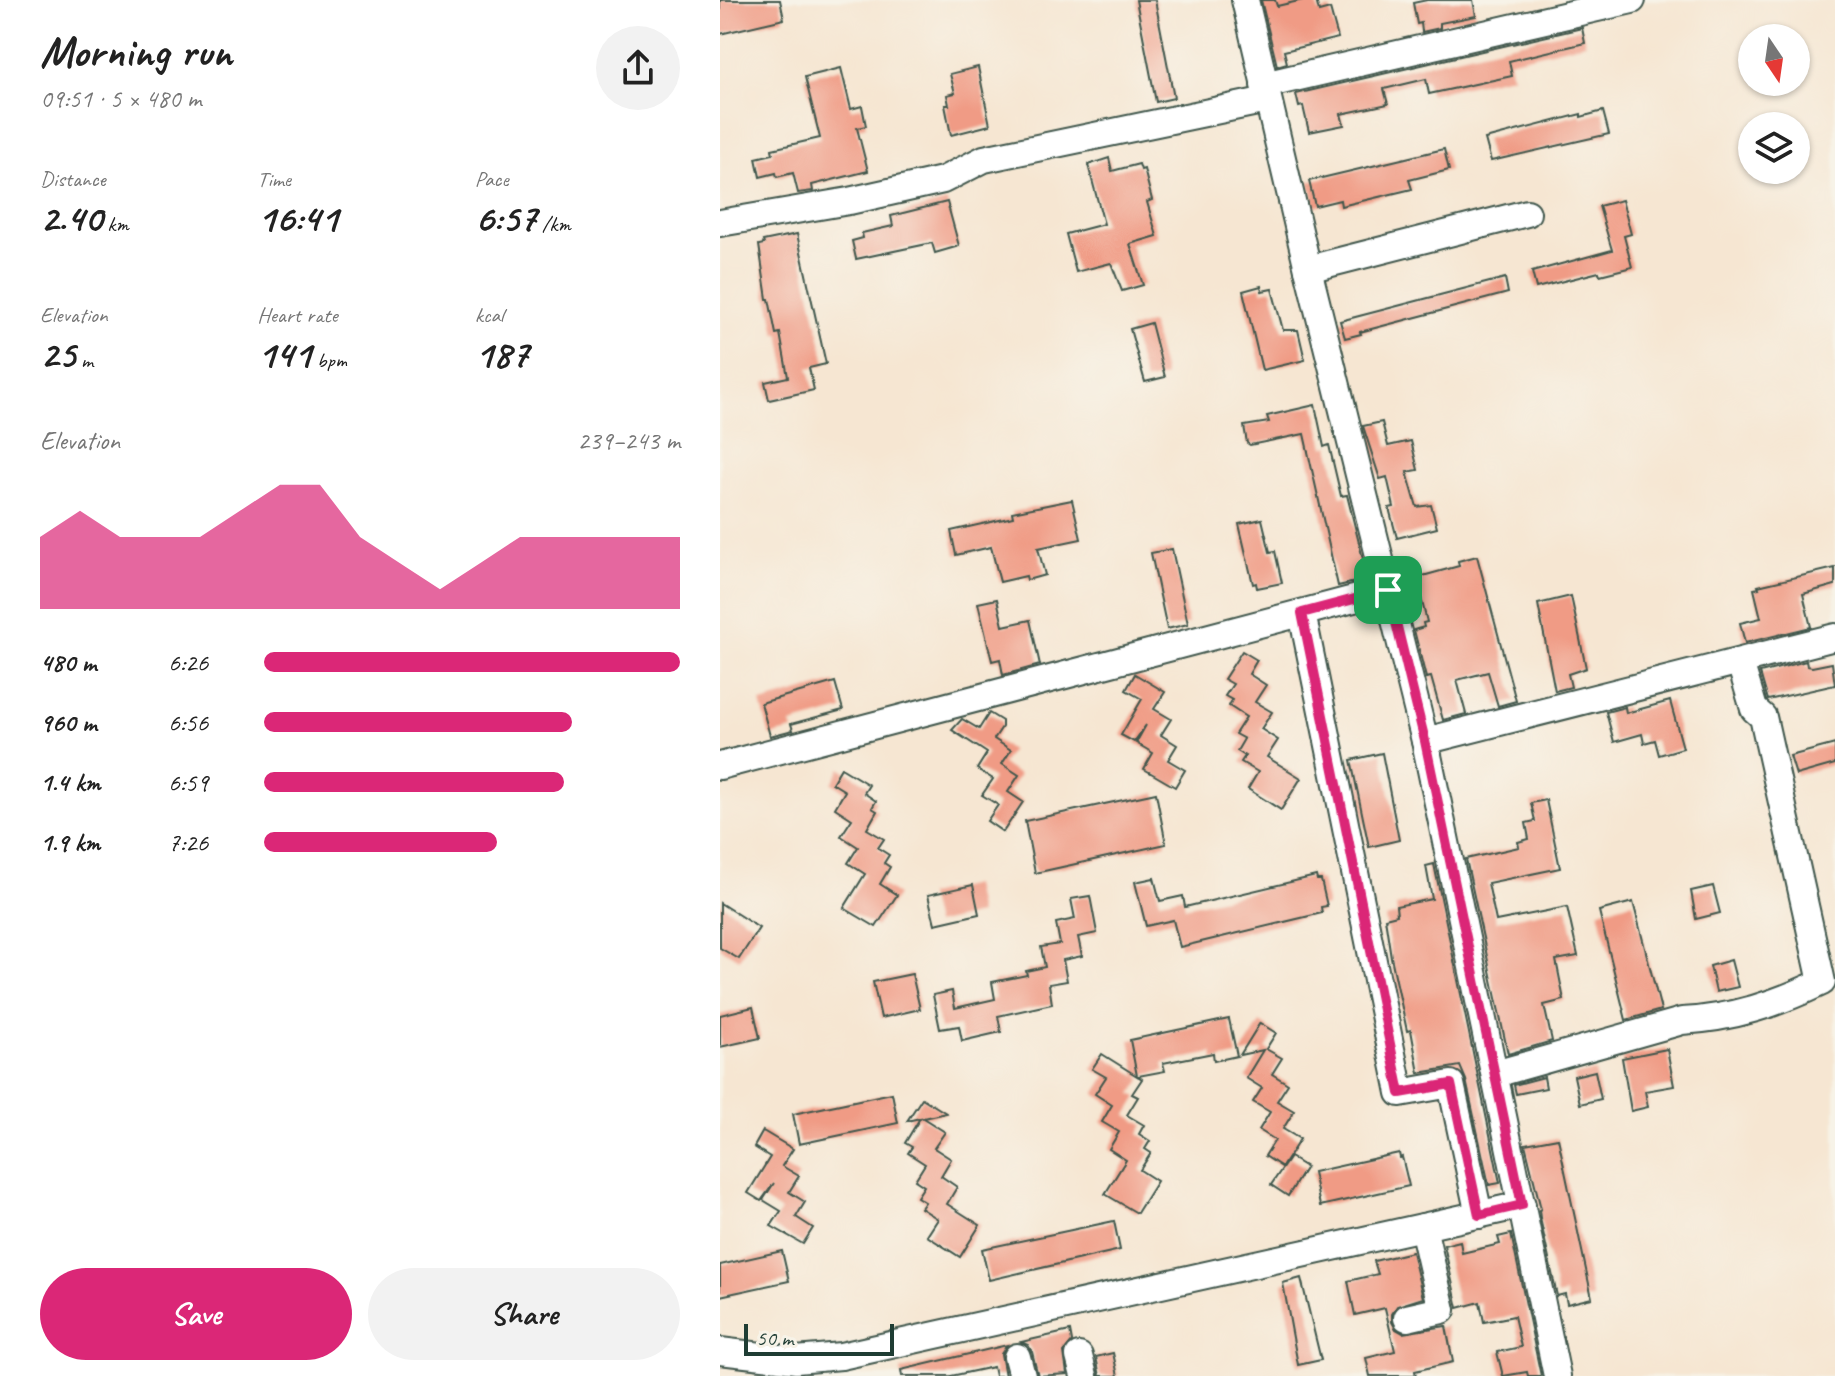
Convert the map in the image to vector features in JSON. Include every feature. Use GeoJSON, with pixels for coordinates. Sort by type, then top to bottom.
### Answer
{"type":"FeatureCollection","features":[{"type":"Feature","properties":{"kind":"street"},"geometry":{"type":"LineString","coordinates":[[1245,0],[1265,93],[1425,741],[1557,1376]]}},
{"type":"Feature","properties":{"kind":"street"},"geometry":{"type":"LineString","coordinates":[[720,223],[849,201],[943,180],[984,159],[1265,93],[1632,0]]}},
{"type":"Feature","properties":{"kind":"street"},"geometry":{"type":"LineString","coordinates":[[1308,269],[1527,213]]}},
{"type":"Feature","properties":{"kind":"street"},"geometry":{"type":"LineString","coordinates":[[720,766],[1388,590]]}},
{"type":"Feature","properties":{"kind":"street"},"geometry":{"type":"LineString","coordinates":[[1302,613],[1400,1093],[1451,1084],[1479,1215]]}},
{"type":"Feature","properties":{"kind":"street"},"geometry":{"type":"LineString","coordinates":[[1425,741],[1835,637]]}},
{"type":"Feature","properties":{"kind":"street"},"geometry":{"type":"LineString","coordinates":[[1495,1074],[1682,1021],[1749,1012],[1822,982],[1763,717],[1754,709],[1740,662]]}},
{"type":"Feature","properties":{"kind":"street"},"geometry":{"type":"LineString","coordinates":[[720,1351],[796,1360],[841,1356],[1522,1205]]}},
{"type":"Feature","properties":{"kind":"street"},"geometry":{"type":"LineString","coordinates":[[1407,1318],[1442,1310],[1423,1227]]}},
{"type":"Feature","properties":{"kind":"building"},"geometry":{"type":"Polygon","coordinates":[[[720,0],[780,0],[784,19],[720,34],[720,0]]]}},
{"type":"Feature","properties":{"kind":"building"},"geometry":{"type":"Polygon","coordinates":[[[1136,0],[1155,0],[1174,98],[1156,102],[1136,0]]]}},
{"type":"Feature","properties":{"kind":"building"},"geometry":{"type":"Polygon","coordinates":[[[1261,0],[1275,0],[1277,6],[1316,0],[1319,12],[1330,9],[1338,38],[1284,51],[1287,63],[1277,66],[1261,0]]]}},
{"type":"Feature","properties":{"kind":"building"},"geometry":{"type":"Polygon","coordinates":[[[1473,0],[1476,16],[1440,23],[1440,28],[1422,32],[1421,23],[1417,24],[1413,3],[1473,0]]]}},
{"type":"Feature","properties":{"kind":"building"},"geometry":{"type":"Polygon","coordinates":[[[1582,28],[1585,43],[1509,61],[1512,76],[1429,94],[1426,79],[1384,89],[1388,104],[1341,114],[1344,125],[1309,132],[1303,106],[1299,107],[1296,94],[1582,28]]]}},
{"type":"Feature","properties":{"kind":"building"},"geometry":{"type":"Polygon","coordinates":[[[978,67],[990,125],[951,135],[945,105],[949,105],[947,95],[955,93],[950,74],[978,67]]]}},
{"type":"Feature","properties":{"kind":"building"},"geometry":{"type":"Polygon","coordinates":[[[841,68],[851,109],[862,106],[866,126],[857,128],[868,171],[812,185],[813,191],[798,193],[793,173],[760,177],[756,158],[773,154],[772,149],[820,138],[805,77],[841,68]]]}},
{"type":"Feature","properties":{"kind":"building"},"geometry":{"type":"Polygon","coordinates":[[[1603,111],[1609,134],[1491,161],[1485,139],[1603,111]]]}},
{"type":"Feature","properties":{"kind":"building"},"geometry":{"type":"Polygon","coordinates":[[[1444,149],[1449,170],[1409,180],[1412,189],[1341,206],[1340,200],[1315,206],[1309,181],[1444,149]]]}},
{"type":"Feature","properties":{"kind":"building"},"geometry":{"type":"Polygon","coordinates":[[[1109,158],[1112,171],[1139,164],[1141,170],[1144,169],[1152,200],[1147,202],[1157,236],[1130,244],[1143,285],[1122,291],[1111,263],[1076,272],[1066,234],[1104,224],[1088,165],[1109,158]]]}},
{"type":"Feature","properties":{"kind":"building"},"geometry":{"type":"Polygon","coordinates":[[[1622,200],[1631,234],[1624,236],[1632,267],[1536,288],[1532,272],[1612,250],[1599,206],[1622,200]]]}},
{"type":"Feature","properties":{"kind":"building"},"geometry":{"type":"Polygon","coordinates":[[[947,202],[959,246],[935,253],[932,243],[856,259],[852,241],[863,238],[862,233],[893,226],[891,216],[947,202]]]}},
{"type":"Feature","properties":{"kind":"building"},"geometry":{"type":"Polygon","coordinates":[[[797,234],[826,364],[809,368],[814,390],[769,400],[765,382],[788,377],[780,333],[776,334],[767,299],[759,245],[764,244],[763,241],[797,234]]]}},
{"type":"Feature","properties":{"kind":"building"},"geometry":{"type":"Polygon","coordinates":[[[1505,278],[1508,293],[1345,338],[1340,321],[1505,278]]]}},
{"type":"Feature","properties":{"kind":"building"},"geometry":{"type":"Polygon","coordinates":[[[1261,286],[1262,291],[1272,289],[1283,330],[1298,330],[1305,360],[1262,370],[1243,291],[1261,286]]]}},
{"type":"Feature","properties":{"kind":"building"},"geometry":{"type":"Polygon","coordinates":[[[1151,323],[1165,377],[1145,382],[1130,329],[1151,323]]]}},
{"type":"Feature","properties":{"kind":"building"},"geometry":{"type":"Polygon","coordinates":[[[1315,405],[1324,447],[1329,445],[1341,496],[1347,495],[1368,579],[1338,586],[1304,434],[1250,445],[1244,426],[1269,422],[1267,416],[1315,405]]]}},
{"type":"Feature","properties":{"kind":"building"},"geometry":{"type":"Polygon","coordinates":[[[1382,422],[1388,446],[1411,441],[1418,470],[1407,472],[1417,507],[1431,505],[1437,528],[1397,538],[1389,508],[1394,507],[1387,477],[1380,479],[1363,426],[1382,422]]]}},
{"type":"Feature","properties":{"kind":"building"},"geometry":{"type":"Polygon","coordinates":[[[1072,500],[1081,539],[1038,548],[1045,575],[1000,582],[991,547],[956,555],[951,531],[1013,517],[1012,512],[1072,500]]]}},
{"type":"Feature","properties":{"kind":"building"},"geometry":{"type":"Polygon","coordinates":[[[1262,519],[1270,552],[1275,551],[1282,583],[1257,588],[1256,583],[1253,584],[1239,524],[1262,519]]]}},
{"type":"Feature","properties":{"kind":"building"},"geometry":{"type":"Polygon","coordinates":[[[1172,549],[1188,624],[1167,629],[1151,553],[1172,549]]]}},
{"type":"Feature","properties":{"kind":"building"},"geometry":{"type":"Polygon","coordinates":[[[1477,556],[1516,701],[1498,706],[1488,672],[1457,680],[1466,714],[1443,720],[1431,677],[1426,678],[1414,630],[1424,627],[1423,623],[1427,622],[1417,581],[1420,581],[1419,577],[1459,566],[1458,561],[1477,556]]]}},
{"type":"Feature","properties":{"kind":"building"},"geometry":{"type":"Polygon","coordinates":[[[1835,568],[1835,585],[1803,594],[1811,627],[1745,643],[1740,623],[1761,618],[1754,589],[1835,568]]]}},
{"type":"Feature","properties":{"kind":"building"},"geometry":{"type":"Polygon","coordinates":[[[1571,596],[1586,668],[1568,674],[1571,687],[1555,691],[1538,604],[1571,596]]]}},
{"type":"Feature","properties":{"kind":"building"},"geometry":{"type":"Polygon","coordinates":[[[997,599],[1003,626],[1030,620],[1040,665],[1003,675],[1000,659],[992,661],[978,603],[997,599]]]}},
{"type":"Feature","properties":{"kind":"building"},"geometry":{"type":"Polygon","coordinates":[[[1242,651],[1257,660],[1249,674],[1266,685],[1255,702],[1272,712],[1261,729],[1278,740],[1267,757],[1301,778],[1281,810],[1248,789],[1258,772],[1241,762],[1245,756],[1237,751],[1244,739],[1235,734],[1246,717],[1229,706],[1232,700],[1225,696],[1233,684],[1224,679],[1242,651]]]}},
{"type":"Feature","properties":{"kind":"building"},"geometry":{"type":"Polygon","coordinates":[[[1806,661],[1807,666],[1812,667],[1832,663],[1835,685],[1768,700],[1760,673],[1806,661]]]}},
{"type":"Feature","properties":{"kind":"building"},"geometry":{"type":"Polygon","coordinates":[[[1135,674],[1165,692],[1154,709],[1171,719],[1161,735],[1177,745],[1168,760],[1185,770],[1175,787],[1144,769],[1153,753],[1136,743],[1146,725],[1134,742],[1121,735],[1142,699],[1126,690],[1135,674]]]}},
{"type":"Feature","properties":{"kind":"building"},"geometry":{"type":"Polygon","coordinates":[[[835,682],[843,710],[791,724],[793,730],[770,736],[761,703],[835,682]]]}},
{"type":"Feature","properties":{"kind":"building"},"geometry":{"type":"Polygon","coordinates":[[[1670,701],[1683,748],[1659,755],[1655,740],[1644,743],[1642,734],[1614,742],[1606,712],[1625,707],[1626,713],[1670,701]]]}},
{"type":"Feature","properties":{"kind":"building"},"geometry":{"type":"Polygon","coordinates":[[[989,713],[1002,721],[1002,727],[994,739],[1011,750],[1002,764],[1019,775],[1008,792],[1023,802],[1003,832],[987,821],[998,805],[982,795],[993,779],[977,769],[987,753],[952,730],[962,719],[979,729],[989,713]]]}},
{"type":"Feature","properties":{"kind":"building"},"geometry":{"type":"Polygon","coordinates":[[[1835,744],[1835,764],[1796,775],[1790,756],[1835,744]]]}},
{"type":"Feature","properties":{"kind":"building"},"geometry":{"type":"Polygon","coordinates":[[[1382,753],[1399,840],[1369,847],[1351,760],[1382,753]]]}},
{"type":"Feature","properties":{"kind":"building"},"geometry":{"type":"Polygon","coordinates":[[[841,768],[869,785],[864,793],[876,801],[872,808],[877,811],[867,829],[884,839],[878,848],[889,855],[884,863],[890,867],[880,884],[897,895],[876,927],[844,908],[865,874],[848,863],[858,847],[841,836],[852,819],[835,808],[845,791],[832,783],[841,768]]]}},
{"type":"Feature","properties":{"kind":"building"},"geometry":{"type":"Polygon","coordinates":[[[1156,793],[1166,844],[1035,873],[1025,821],[1156,793]]]}},
{"type":"Feature","properties":{"kind":"building"},"geometry":{"type":"Polygon","coordinates":[[[1546,800],[1560,868],[1488,883],[1496,921],[1567,907],[1578,956],[1556,960],[1564,1000],[1544,1005],[1552,1041],[1508,1054],[1466,859],[1519,847],[1518,842],[1529,839],[1526,823],[1535,821],[1531,803],[1546,800]]]}},
{"type":"Feature","properties":{"kind":"building"},"geometry":{"type":"Polygon","coordinates":[[[1434,864],[1500,1183],[1489,1185],[1466,1080],[1460,1066],[1419,1073],[1391,957],[1385,918],[1397,915],[1396,906],[1432,899],[1426,866],[1434,864]]]}},
{"type":"Feature","properties":{"kind":"building"},"geometry":{"type":"Polygon","coordinates":[[[1316,876],[1317,880],[1321,880],[1327,906],[1321,907],[1322,913],[1180,947],[1173,920],[1146,926],[1135,882],[1154,878],[1160,901],[1183,896],[1185,907],[1316,876]]]}},
{"type":"Feature","properties":{"kind":"building"},"geometry":{"type":"Polygon","coordinates":[[[973,885],[979,914],[935,924],[928,895],[973,885]]]}},
{"type":"Feature","properties":{"kind":"building"},"geometry":{"type":"Polygon","coordinates":[[[1713,886],[1720,913],[1696,919],[1691,891],[1713,886]]]}},
{"type":"Feature","properties":{"kind":"building"},"geometry":{"type":"Polygon","coordinates":[[[1090,896],[1097,933],[1078,937],[1082,956],[1063,960],[1067,981],[1049,984],[1052,1004],[998,1016],[1001,1032],[962,1041],[959,1026],[940,1029],[933,995],[952,991],[955,1008],[995,999],[992,982],[1027,975],[1026,971],[1045,967],[1041,947],[1060,944],[1056,923],[1075,919],[1071,899],[1090,896]]]}},
{"type":"Feature","properties":{"kind":"building"},"geometry":{"type":"Polygon","coordinates":[[[1633,902],[1661,1010],[1626,1020],[1599,911],[1633,902]]]}},
{"type":"Feature","properties":{"kind":"building"},"geometry":{"type":"Polygon","coordinates":[[[720,903],[759,928],[739,959],[720,948],[720,903]]]}},
{"type":"Feature","properties":{"kind":"building"},"geometry":{"type":"Polygon","coordinates":[[[1731,960],[1738,987],[1716,992],[1710,966],[1731,960]]]}},
{"type":"Feature","properties":{"kind":"building"},"geometry":{"type":"Polygon","coordinates":[[[912,974],[920,1009],[881,1018],[873,982],[912,974]]]}},
{"type":"Feature","properties":{"kind":"building"},"geometry":{"type":"Polygon","coordinates":[[[753,1007],[760,1038],[720,1047],[720,1015],[753,1007]]]}},
{"type":"Feature","properties":{"kind":"building"},"geometry":{"type":"Polygon","coordinates":[[[1229,1019],[1237,1056],[1214,1061],[1213,1053],[1163,1063],[1165,1071],[1138,1076],[1142,1079],[1132,1094],[1138,1097],[1127,1115],[1144,1125],[1139,1134],[1150,1141],[1145,1149],[1151,1153],[1140,1170],[1157,1181],[1137,1213],[1105,1194],[1126,1160],[1109,1149],[1119,1132],[1102,1122],[1112,1105],[1095,1094],[1106,1077],[1092,1069],[1102,1054],[1137,1076],[1130,1040],[1229,1019]]]}},
{"type":"Feature","properties":{"kind":"building"},"geometry":{"type":"Polygon","coordinates":[[[1260,1023],[1276,1033],[1266,1049],[1282,1058],[1272,1074],[1288,1084],[1277,1101],[1294,1111],[1283,1129],[1300,1139],[1282,1167],[1265,1156],[1275,1140],[1259,1130],[1270,1112],[1253,1102],[1262,1088],[1246,1078],[1263,1050],[1240,1055],[1260,1023]]]}},
{"type":"Feature","properties":{"kind":"building"},"geometry":{"type":"Polygon","coordinates":[[[1667,1049],[1674,1086],[1645,1091],[1648,1107],[1631,1111],[1622,1058],[1667,1049]]]}},
{"type":"Feature","properties":{"kind":"building"},"geometry":{"type":"Polygon","coordinates":[[[1595,1071],[1601,1099],[1580,1104],[1574,1076],[1595,1071]]]}},
{"type":"Feature","properties":{"kind":"building"},"geometry":{"type":"Polygon","coordinates":[[[1544,1077],[1546,1088],[1516,1094],[1514,1085],[1544,1077]]]}},
{"type":"Feature","properties":{"kind":"building"},"geometry":{"type":"Polygon","coordinates":[[[892,1093],[898,1123],[799,1144],[793,1114],[892,1093]]]}},
{"type":"Feature","properties":{"kind":"building"},"geometry":{"type":"Polygon","coordinates":[[[922,1098],[946,1113],[923,1118],[945,1132],[934,1148],[951,1159],[941,1176],[957,1187],[947,1204],[980,1225],[960,1257],[927,1236],[938,1219],[921,1208],[925,1202],[917,1197],[924,1186],[915,1180],[925,1164],[908,1153],[912,1147],[905,1143],[920,1118],[907,1121],[922,1098]]]}},
{"type":"Feature","properties":{"kind":"building"},"geometry":{"type":"Polygon","coordinates":[[[763,1131],[793,1149],[782,1166],[799,1176],[789,1192],[805,1202],[796,1217],[813,1228],[803,1244],[771,1226],[781,1211],[763,1200],[774,1183],[761,1201],[748,1193],[770,1157],[754,1147],[763,1131]]]}},
{"type":"Feature","properties":{"kind":"building"},"geometry":{"type":"Polygon","coordinates":[[[1558,1138],[1592,1298],[1567,1304],[1565,1294],[1557,1296],[1525,1144],[1558,1138]]]}},
{"type":"Feature","properties":{"kind":"building"},"geometry":{"type":"Polygon","coordinates":[[[1399,1153],[1409,1186],[1320,1206],[1313,1172],[1399,1153]]]}},
{"type":"Feature","properties":{"kind":"building"},"geometry":{"type":"Polygon","coordinates":[[[1290,1157],[1306,1167],[1288,1196],[1271,1185],[1290,1157]]]}},
{"type":"Feature","properties":{"kind":"building"},"geometry":{"type":"Polygon","coordinates":[[[1114,1221],[1120,1250],[989,1280],[982,1249],[1114,1221]]]}},
{"type":"Feature","properties":{"kind":"building"},"geometry":{"type":"Polygon","coordinates":[[[1511,1234],[1541,1376],[1528,1376],[1527,1372],[1503,1376],[1497,1352],[1521,1347],[1514,1316],[1484,1322],[1480,1302],[1458,1308],[1444,1245],[1460,1241],[1462,1253],[1500,1244],[1498,1237],[1511,1234]]]}},
{"type":"Feature","properties":{"kind":"building"},"geometry":{"type":"Polygon","coordinates":[[[782,1251],[789,1281],[720,1296],[720,1265],[782,1251]]]}},
{"type":"Feature","properties":{"kind":"building"},"geometry":{"type":"Polygon","coordinates":[[[1412,1252],[1423,1298],[1397,1306],[1392,1322],[1403,1333],[1446,1326],[1453,1362],[1415,1371],[1416,1376],[1370,1376],[1366,1358],[1395,1351],[1385,1308],[1355,1315],[1348,1281],[1378,1274],[1374,1261],[1412,1252]]]}},
{"type":"Feature","properties":{"kind":"building"},"geometry":{"type":"Polygon","coordinates":[[[1301,1278],[1321,1360],[1298,1365],[1283,1283],[1301,1278]]]}},
{"type":"Feature","properties":{"kind":"building"},"geometry":{"type":"Polygon","coordinates":[[[1070,1331],[1072,1342],[1064,1352],[1067,1374],[1038,1376],[1032,1352],[1028,1345],[1021,1342],[1070,1331]]]}},
{"type":"Feature","properties":{"kind":"building"},"geometry":{"type":"Polygon","coordinates":[[[1007,1345],[1001,1354],[1005,1376],[995,1376],[993,1367],[951,1376],[902,1376],[901,1370],[1007,1345]]]}},
{"type":"Feature","properties":{"kind":"building"},"geometry":{"type":"Polygon","coordinates":[[[1113,1353],[1118,1376],[1100,1376],[1096,1357],[1113,1353]]]}},
{"type":"Feature","properties":{"kind":"route"},"geometry":{"type":"LineString","coordinates":[[1388,590],[1425,741],[1522,1205],[1479,1215],[1451,1084],[1400,1093],[1302,613],[1388,590]]}}]}
